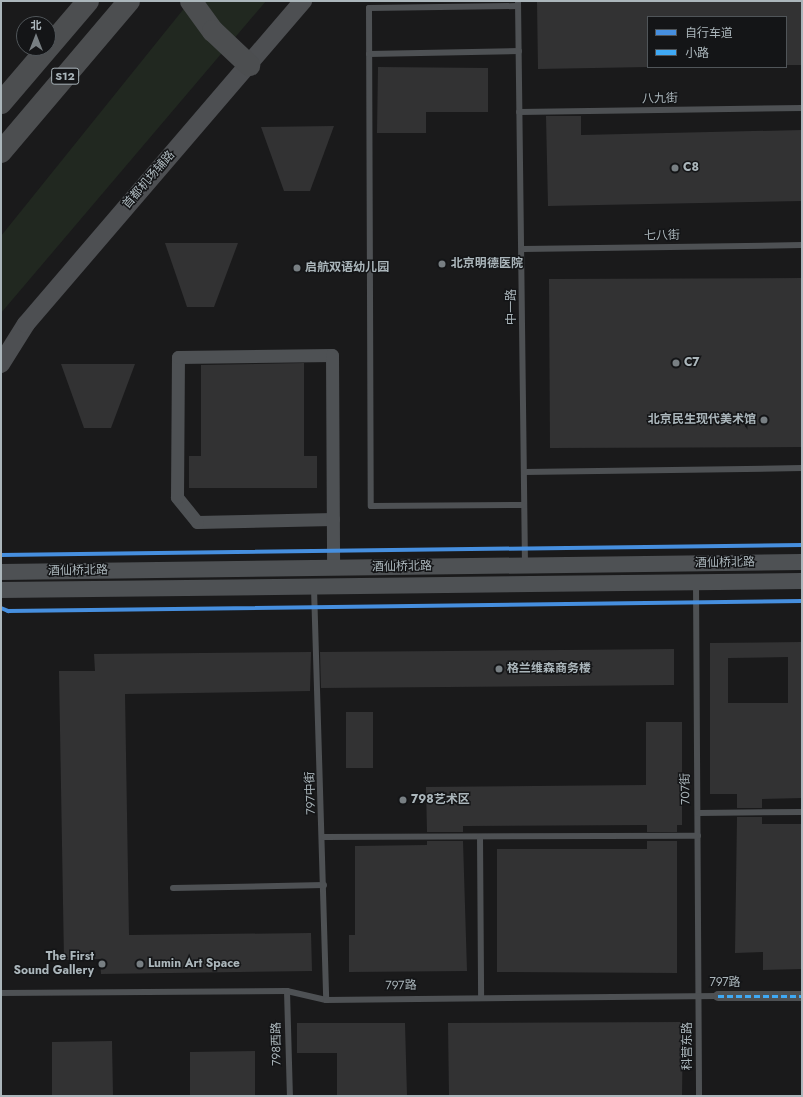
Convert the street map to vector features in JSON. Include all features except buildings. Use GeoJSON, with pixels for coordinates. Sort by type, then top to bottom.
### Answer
{"type":"FeatureCollection","features":[{"type":"Feature","properties":{"kind":"highway","name":"S12"},"geometry":{"type":"LineString","coordinates":[[1,103],[88,1]]}},
{"type":"Feature","properties":{"kind":"highway","name":"S12"},"geometry":{"type":"LineString","coordinates":[[1,152],[129,1]]}},
{"type":"Feature","properties":{"kind":"highway"},"geometry":{"type":"LineString","coordinates":[[191,1],[213,31],[248,65]]}},
{"type":"Feature","properties":{"kind":"main road","name":"首都机场辅路"},"geometry":{"type":"LineString","coordinates":[[1,364],[26,324],[303,1]]}},
{"type":"Feature","properties":{"kind":"street"},"geometry":{"type":"LineString","coordinates":[[333,519],[197,522],[177,497],[178,357],[332,355],[334,568]]}},
{"type":"Feature","properties":{"kind":"street","name":"酒仙桥北路"},"geometry":{"type":"LineString","coordinates":[[1,572],[802,562]]}},
{"type":"Feature","properties":{"kind":"street","name":"酒仙桥北路"},"geometry":{"type":"LineString","coordinates":[[1,590],[802,580]]}},
{"type":"Feature","properties":{"kind":"street","name":"797路"},"geometry":{"type":"LineString","coordinates":[[718,996],[802,996]]}},
{"type":"Feature","properties":{"kind":"lane","name":"中一路"},"geometry":{"type":"LineString","coordinates":[[518,3],[519,112],[523,249],[525,566]]}},
{"type":"Feature","properties":{"kind":"lane"},"geometry":{"type":"LineString","coordinates":[[518,3],[368,8],[371,506],[524,505]]}},
{"type":"Feature","properties":{"kind":"lane"},"geometry":{"type":"LineString","coordinates":[[369,54],[519,51]]}},
{"type":"Feature","properties":{"kind":"lane","name":"八九街"},"geometry":{"type":"LineString","coordinates":[[519,112],[802,108]]}},
{"type":"Feature","properties":{"kind":"lane","name":"七八街"},"geometry":{"type":"LineString","coordinates":[[523,249],[802,245]]}},
{"type":"Feature","properties":{"kind":"lane"},"geometry":{"type":"LineString","coordinates":[[524,472],[802,468]]}},
{"type":"Feature","properties":{"kind":"lane","name":"707街"},"geometry":{"type":"LineString","coordinates":[[696,582],[699,996]]}},
{"type":"Feature","properties":{"kind":"lane","name":"797中街"},"geometry":{"type":"LineString","coordinates":[[314,586],[324,837],[326,1000]]}},
{"type":"Feature","properties":{"kind":"lane"},"geometry":{"type":"LineString","coordinates":[[698,813],[802,812]]}},
{"type":"Feature","properties":{"kind":"lane"},"geometry":{"type":"LineString","coordinates":[[324,837],[698,836]]}},
{"type":"Feature","properties":{"kind":"lane"},"geometry":{"type":"LineString","coordinates":[[480,837],[481,998]]}},
{"type":"Feature","properties":{"kind":"lane"},"geometry":{"type":"LineString","coordinates":[[173,888],[324,885]]}},
{"type":"Feature","properties":{"kind":"lane","name":"797路"},"geometry":{"type":"LineString","coordinates":[[1,993],[287,991],[326,1000],[718,996]]}},
{"type":"Feature","properties":{"kind":"lane","name":"798西路"},"geometry":{"type":"LineString","coordinates":[[287,991],[290,1096]]}},
{"type":"Feature","properties":{"kind":"lane","name":"科营东路"},"geometry":{"type":"LineString","coordinates":[[699,996],[699,1096]]}},
{"type":"Feature","properties":{"kind":"shaded area"},"geometry":{"type":"Polygon","coordinates":[[[190,1],[266,1],[1,313],[1,236],[190,1]]]}},
{"type":"Feature","properties":{"kind":"marked path"},"geometry":{"type":"LineString","coordinates":[[718,996],[802,996]]}},
{"type":"Feature","properties":{"kind":"cycle path"},"geometry":{"type":"LineString","coordinates":[[1,555],[802,545]]}},
{"type":"Feature","properties":{"kind":"cycle path"},"geometry":{"type":"LineString","coordinates":[[1,608],[8,611],[802,601]]}},
{"type":"Feature","properties":{"kind":"place","name":"C8"},"geometry":{"type":"Point","coordinates":[675,168]}},
{"type":"Feature","properties":{"kind":"place","name":"北京明德医院"},"geometry":{"type":"Point","coordinates":[442,264]}},
{"type":"Feature","properties":{"kind":"place","name":"启航双语幼儿园"},"geometry":{"type":"Point","coordinates":[297,268]}},
{"type":"Feature","properties":{"kind":"place","name":"C7"},"geometry":{"type":"Point","coordinates":[676,363]}},
{"type":"Feature","properties":{"kind":"place","name":"北京民生现代美术馆"},"geometry":{"type":"Point","coordinates":[764,420]}},
{"type":"Feature","properties":{"kind":"place","name":"格兰维森商务楼"},"geometry":{"type":"Point","coordinates":[499,669]}},
{"type":"Feature","properties":{"kind":"place","name":"798艺术区"},"geometry":{"type":"Point","coordinates":[403,800]}},
{"type":"Feature","properties":{"kind":"place","name":"The First Sound Gallery"},"geometry":{"type":"Point","coordinates":[102,964]}},
{"type":"Feature","properties":{"kind":"place","name":"Lumin Art Space"},"geometry":{"type":"Point","coordinates":[140,964]}}]}
